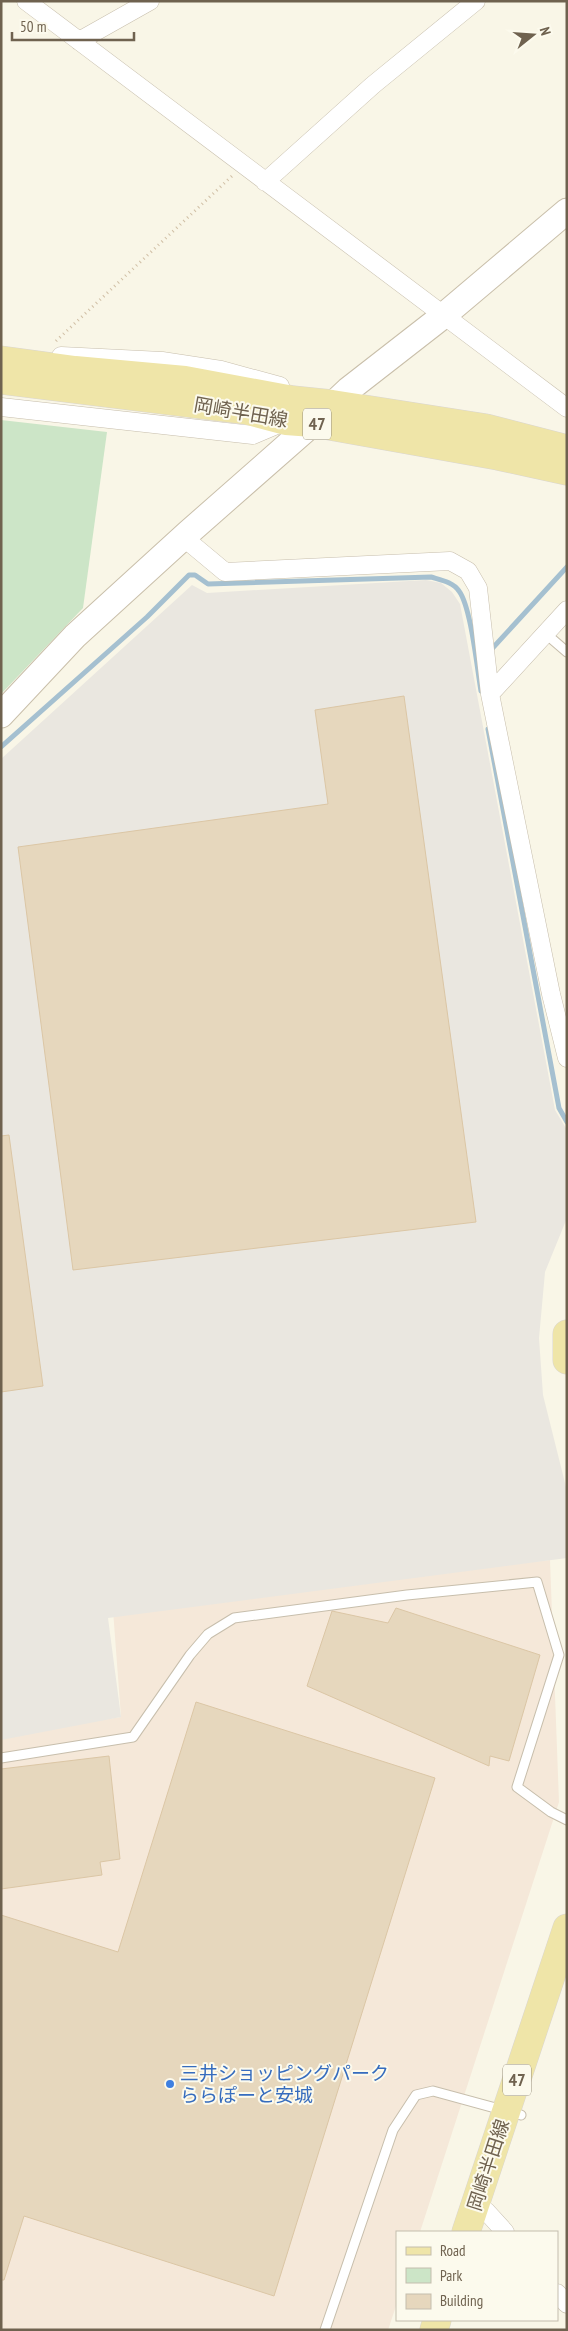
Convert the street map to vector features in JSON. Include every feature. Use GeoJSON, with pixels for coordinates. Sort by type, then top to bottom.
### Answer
{"type":"FeatureCollection","features":[{"type":"Feature","properties":{"kind":"main road","name":"岡崎半田線"},"geometry":{"type":"LineString","coordinates":[[1,360],[70,378]]}},
{"type":"Feature","properties":{"kind":"main road","name":"岡崎半田線"},"geometry":{"type":"LineString","coordinates":[[1,380],[70,378],[185,380],[289,410],[313,424],[498,456],[567,471]]}},
{"type":"Feature","properties":{"kind":"main road","name":"岡崎半田線"},"geometry":{"type":"LineString","coordinates":[[289,410],[332,404],[486,428],[567,449]]}},
{"type":"Feature","properties":{"kind":"main road"},"geometry":{"type":"LineString","coordinates":[[567,1334],[567,1360]]}},
{"type":"Feature","properties":{"kind":"main road","name":"岡崎半田線"},"geometry":{"type":"LineString","coordinates":[[483,2222],[567,1928]]}},
{"type":"Feature","properties":{"kind":"main road","name":"岡崎半田線"},"geometry":{"type":"LineString","coordinates":[[466,2231],[567,1975]]}},
{"type":"Feature","properties":{"kind":"street"},"geometry":{"type":"LineString","coordinates":[[26,1],[567,408]]}},
{"type":"Feature","properties":{"kind":"street"},"geometry":{"type":"LineString","coordinates":[[79,41],[150,1]]}},
{"type":"Feature","properties":{"kind":"street"},"geometry":{"type":"LineString","coordinates":[[265,182],[373,85],[476,1]]}},
{"type":"Feature","properties":{"kind":"street"},"geometry":{"type":"LineString","coordinates":[[1,716],[75,636],[313,424],[332,404],[443,316],[567,211]]}},
{"type":"Feature","properties":{"kind":"street"},"geometry":{"type":"LineString","coordinates":[[1,351],[40,356],[162,361],[222,370],[280,386],[289,410],[253,435],[1,407]]}},
{"type":"Feature","properties":{"kind":"street"},"geometry":{"type":"LineString","coordinates":[[183,538],[225,572],[450,561],[468,571],[478,588],[490,694],[551,994],[567,1058]]}},
{"type":"Feature","properties":{"kind":"street"},"geometry":{"type":"LineString","coordinates":[[490,694],[567,610]]}},
{"type":"Feature","properties":{"kind":"street"},"geometry":{"type":"LineString","coordinates":[[483,2222],[503,2231]]}},
{"type":"Feature","properties":{"kind":"street"},"geometry":{"type":"LineString","coordinates":[[558,2293],[567,2304]]}},
{"type":"Feature","properties":{"kind":"lane"},"geometry":{"type":"LineString","coordinates":[[545,634],[567,652]]}},
{"type":"Feature","properties":{"kind":"lane"},"geometry":{"type":"LineString","coordinates":[[1,1758],[132,1737],[190,1655],[208,1634],[234,1618],[407,1595],[537,1582],[559,1655],[517,1787],[551,1812],[567,1820]]}},
{"type":"Feature","properties":{"kind":"lane"},"geometry":{"type":"LineString","coordinates":[[325,2330],[393,2130],[410,2101],[416,2095],[433,2091],[514,2113]]}},
{"type":"Feature","properties":{"kind":"path"},"geometry":{"type":"LineString","coordinates":[[40,356],[243,165]]}},
{"type":"Feature","properties":{"kind":"shaded area"},"geometry":{"type":"Polygon","coordinates":[[[426,580],[441,583],[452,592],[460,604],[555,1110],[567,1130],[567,1218],[545,1272],[539,1338],[543,1395],[567,1491],[567,1558],[108,1618],[121,1717],[1,1740],[1,759],[192,585],[207,593],[426,580]]]}},
{"type":"Feature","properties":{"kind":"shaded area","name":"三井ショッピングパーク ららぽーと安城"},"geometry":{"type":"Polygon","coordinates":[[[550,1560],[559,1802],[420,2231],[396,2231],[396,2306],[388,2330],[1,2330],[1,1735],[121,1717],[113,1610],[550,1560]]]}},
{"type":"Feature","properties":{"kind":"green space"},"geometry":{"type":"Polygon","coordinates":[[[1,420],[107,432],[83,608],[1,694],[1,420]]]}},
{"type":"Feature","properties":{"kind":"building"},"geometry":{"type":"Polygon","coordinates":[[[404,696],[476,1222],[73,1270],[18,847],[328,804],[315,710],[404,696]]]}},
{"type":"Feature","properties":{"kind":"building"},"geometry":{"type":"Polygon","coordinates":[[[9,1135],[43,1386],[1,1392],[1,1136],[9,1135]]]}},
{"type":"Feature","properties":{"kind":"building"},"geometry":{"type":"Polygon","coordinates":[[[396,1608],[540,1655],[509,1761],[490,1756],[489,1766],[307,1686],[332,1611],[388,1623],[396,1608]]]}},
{"type":"Feature","properties":{"kind":"building","name":"三井ショッピングパーク ららぽーと安城"},"geometry":{"type":"Polygon","coordinates":[[[196,1702],[435,1778],[274,2296],[24,2216],[4,2280],[1,2280],[1,1915],[118,1952],[196,1702]]]}},
{"type":"Feature","properties":{"kind":"building"},"geometry":{"type":"Polygon","coordinates":[[[109,1756],[120,1859],[100,1862],[102,1875],[1,1889],[1,1769],[109,1756]]]}},
{"type":"Feature","properties":{"kind":"waterway"},"geometry":{"type":"LineString","coordinates":[[489,652],[567,567]]}},
{"type":"Feature","properties":{"kind":"waterway"},"geometry":{"type":"LineString","coordinates":[[1,747],[147,617],[189,575],[195,575],[208,584],[431,577],[446,582],[453,585],[459,591],[467,610],[481,691]]}},
{"type":"Feature","properties":{"kind":"waterway"},"geometry":{"type":"LineString","coordinates":[[488,729],[559,1108],[567,1122]]}},
{"type":"Feature","properties":{"kind":"place","name":"三井ショッピングパーク ららぽーと安城"},"geometry":{"type":"Point","coordinates":[170,2084]}}]}
